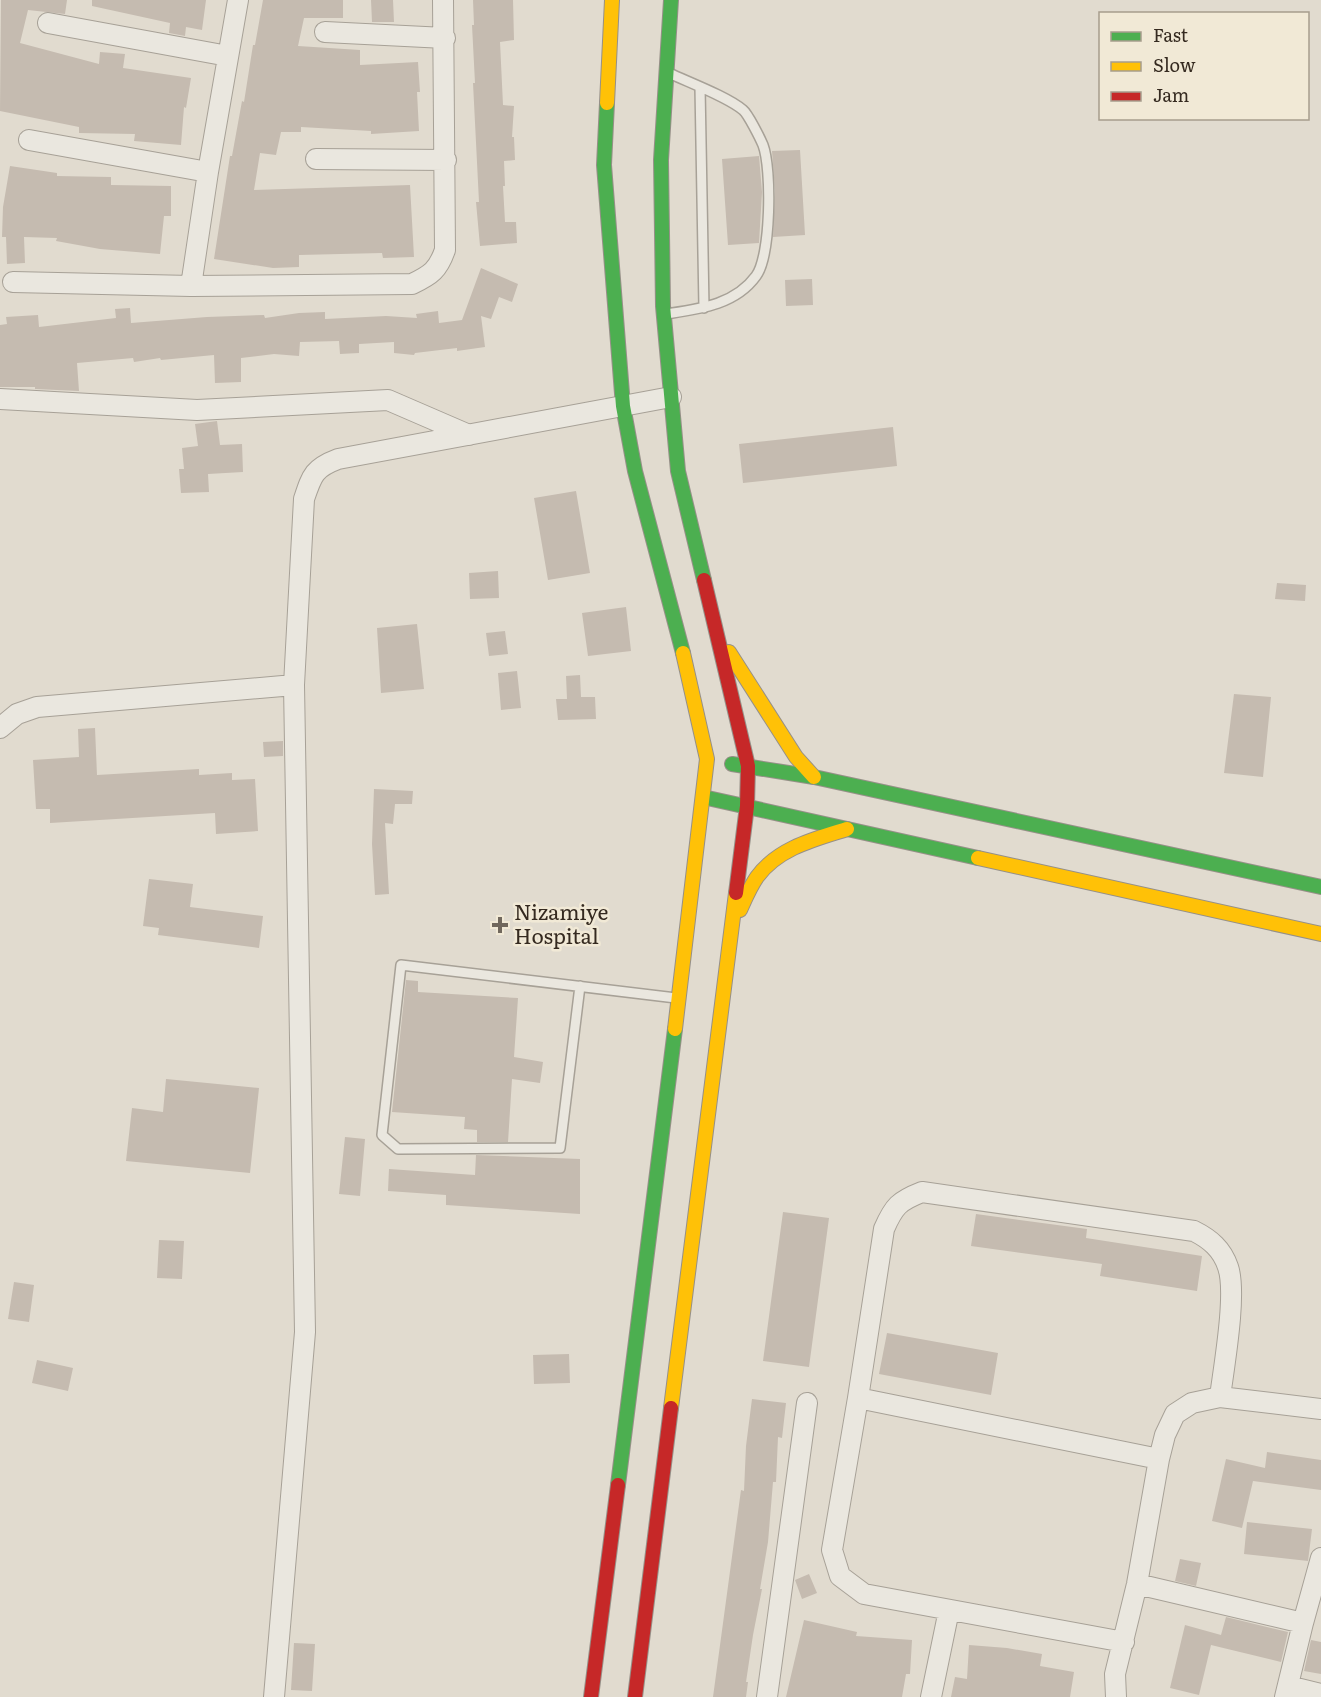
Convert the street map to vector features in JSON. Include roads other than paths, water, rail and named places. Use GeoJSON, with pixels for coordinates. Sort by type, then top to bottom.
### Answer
{"type":"FeatureCollection","features":[{"type":"Feature","properties":{"kind":"street"},"geometry":{"type":"LineString","coordinates":[[191,286],[238,0]]}},
{"type":"Feature","properties":{"kind":"street"},"geometry":{"type":"LineString","coordinates":[[13,282],[191,286],[412,284],[427,277],[439,265],[445,250],[443,0]]}},
{"type":"Feature","properties":{"kind":"street"},"geometry":{"type":"LineString","coordinates":[[591,1697],[707,759],[694,696],[634,471],[623,406],[604,165],[612,0]]}},
{"type":"Feature","properties":{"kind":"street"},"geometry":{"type":"LineString","coordinates":[[635,1697],[747,806],[748,766],[678,471],[664,314],[661,160],[671,0]]}},
{"type":"Feature","properties":{"kind":"street"},"geometry":{"type":"LineString","coordinates":[[48,22],[228,56]]}},
{"type":"Feature","properties":{"kind":"street"},"geometry":{"type":"LineString","coordinates":[[325,32],[445,38]]}},
{"type":"Feature","properties":{"kind":"street"},"geometry":{"type":"LineString","coordinates":[[29,140],[208,172]]}},
{"type":"Feature","properties":{"kind":"street"},"geometry":{"type":"LineString","coordinates":[[316,159],[446,160]]}},
{"type":"Feature","properties":{"kind":"street"},"geometry":{"type":"LineString","coordinates":[[274,1697],[305,1332],[294,685],[304,499],[313,475],[322,465],[338,459],[671,397]]}},
{"type":"Feature","properties":{"kind":"street"},"geometry":{"type":"LineString","coordinates":[[0,399],[197,410],[388,400],[469,435]]}},
{"type":"Feature","properties":{"kind":"street"},"geometry":{"type":"LineString","coordinates":[[718,636],[796,757],[814,777]]}},
{"type":"Feature","properties":{"kind":"street"},"geometry":{"type":"LineString","coordinates":[[0,728],[17,714],[37,707],[294,685]]}},
{"type":"Feature","properties":{"kind":"street"},"geometry":{"type":"LineString","coordinates":[[707,759],[814,777],[1321,887]]}},
{"type":"Feature","properties":{"kind":"street"},"geometry":{"type":"LineString","coordinates":[[703,797],[1321,934]]}},
{"type":"Feature","properties":{"kind":"street"},"geometry":{"type":"LineString","coordinates":[[731,927],[759,874],[773,861],[793,848],[848,828]]}},
{"type":"Feature","properties":{"kind":"street"},"geometry":{"type":"LineString","coordinates":[[1124,1642],[864,1594],[840,1576],[832,1551],[884,1229],[892,1212],[903,1200],[922,1192],[1194,1231],[1208,1238],[1221,1252],[1229,1268],[1231,1289],[1220,1397]]}},
{"type":"Feature","properties":{"kind":"street"},"geometry":{"type":"LineString","coordinates":[[1116,1697],[1115,1674],[1137,1584],[1159,1459],[1165,1435],[1175,1414],[1192,1403],[1220,1397],[1321,1409]]}},
{"type":"Feature","properties":{"kind":"street"},"geometry":{"type":"LineString","coordinates":[[858,1398],[1159,1459]]}},
{"type":"Feature","properties":{"kind":"street"},"geometry":{"type":"LineString","coordinates":[[767,1697],[807,1403]]}},
{"type":"Feature","properties":{"kind":"street"},"geometry":{"type":"LineString","coordinates":[[1321,1558],[1318,1579],[1303,1623],[1287,1692],[1321,1694]]}},
{"type":"Feature","properties":{"kind":"street"},"geometry":{"type":"LineString","coordinates":[[1137,1584],[1303,1623]]}},
{"type":"Feature","properties":{"kind":"street"},"geometry":{"type":"LineString","coordinates":[[932,1697],[949,1610]]}},
{"type":"Feature","properties":{"kind":"lane"},"geometry":{"type":"LineString","coordinates":[[664,314],[704,308],[733,297],[757,275],[768,244],[769,194],[764,146],[744,110],[666,72]]}},
{"type":"Feature","properties":{"kind":"lane"},"geometry":{"type":"LineString","coordinates":[[700,87],[704,308]]}},
{"type":"Feature","properties":{"kind":"lane"},"geometry":{"type":"LineString","coordinates":[[580,986],[560,1148],[398,1149],[382,1135],[401,965],[580,986],[679,998]]}},
{"type":"Feature","properties":{"kind":"place","name":"Nizamiye Hospital"},"geometry":{"type":"Point","coordinates":[500,925]}}]}
